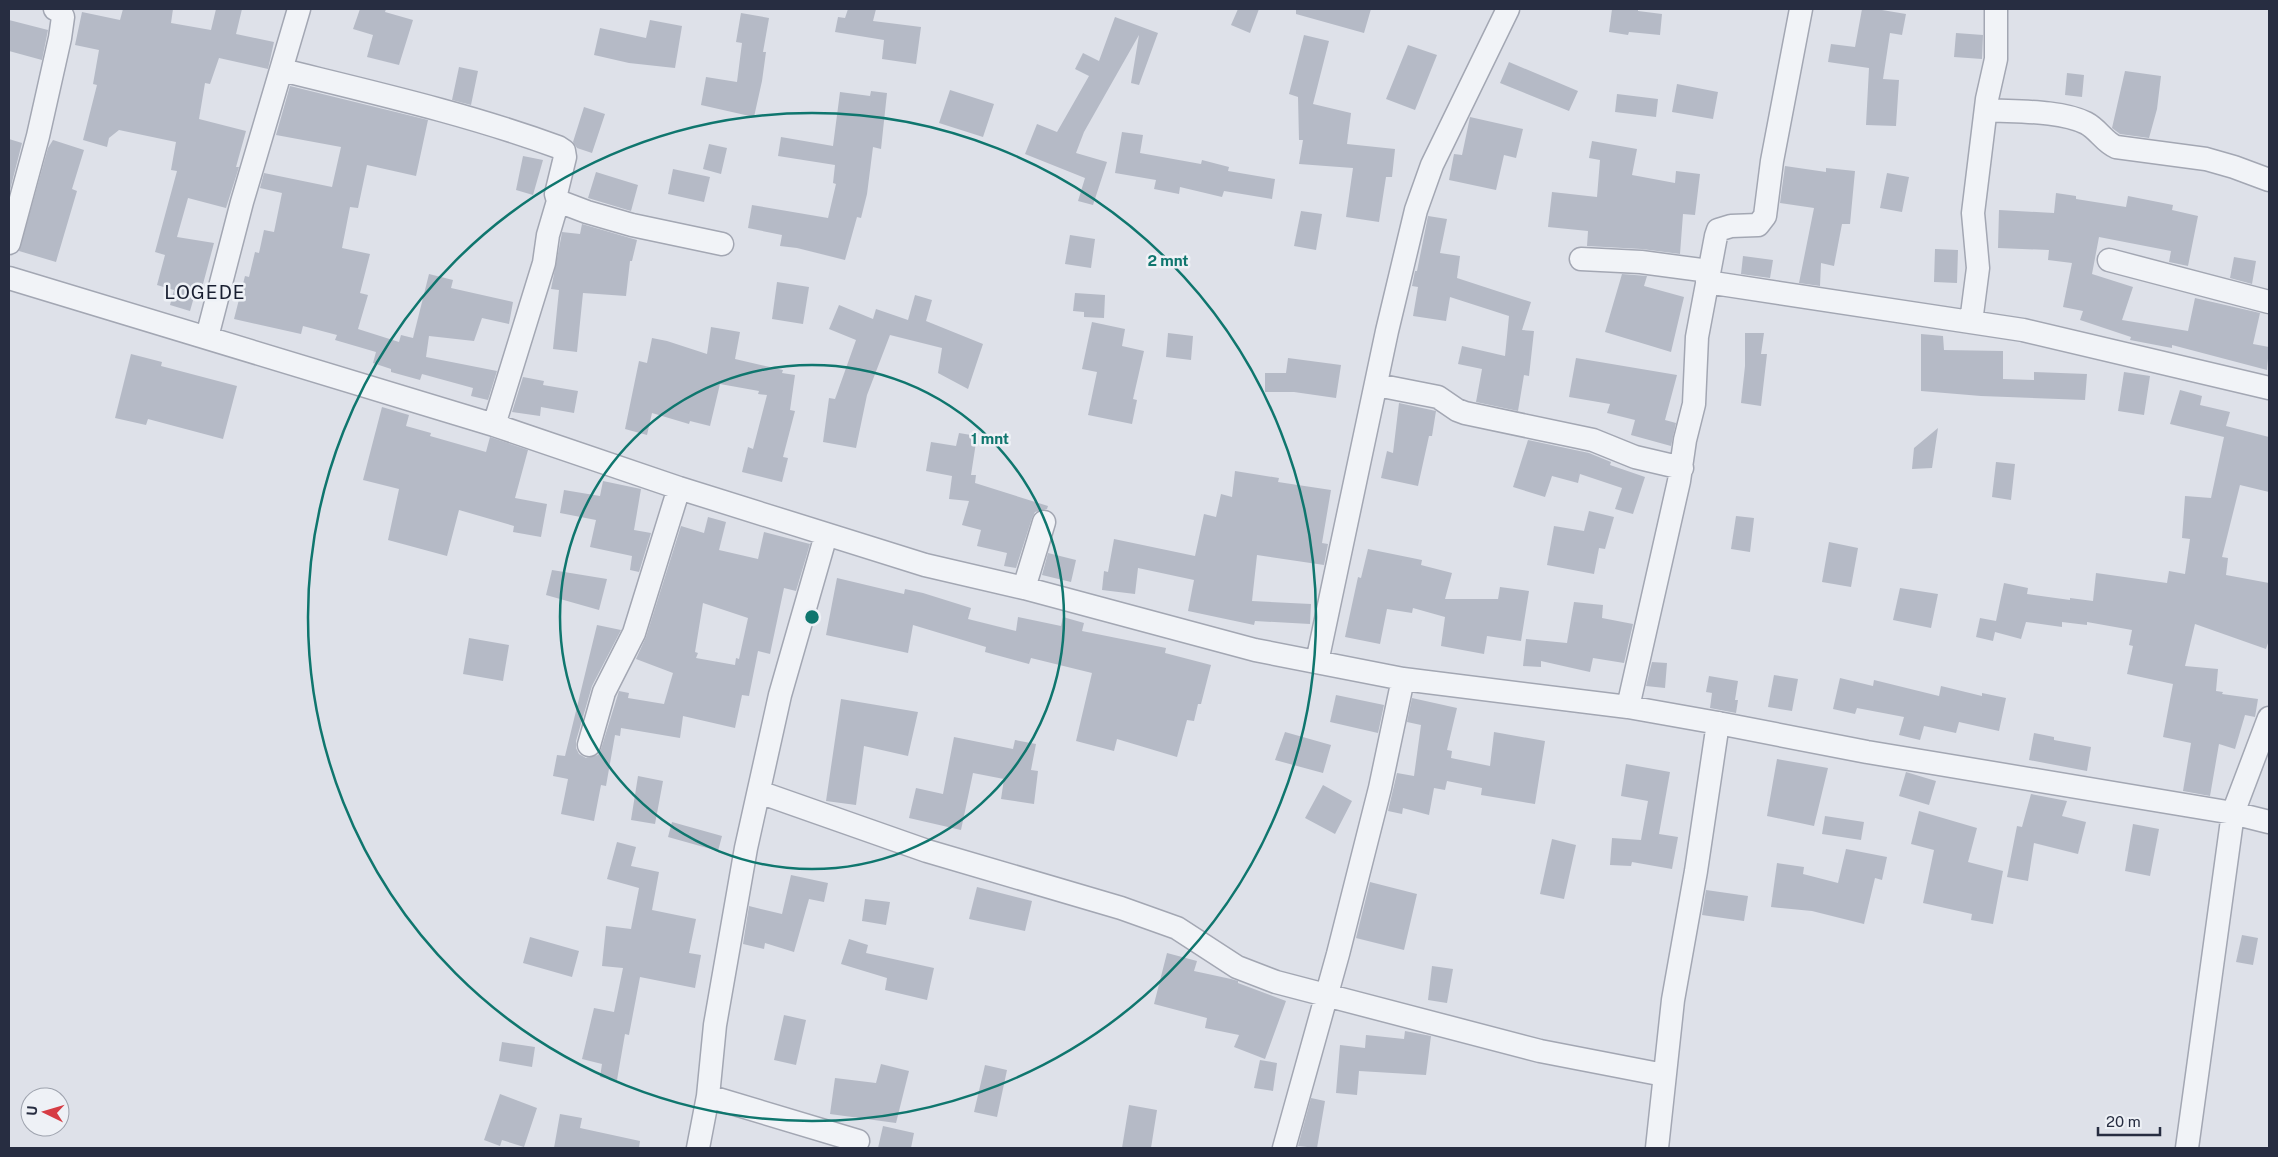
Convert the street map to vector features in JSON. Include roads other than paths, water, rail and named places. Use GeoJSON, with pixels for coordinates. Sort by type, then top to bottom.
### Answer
{"type":"FeatureCollection","features":[{"type":"Feature","properties":{"kind":"street"},"geometry":{"type":"LineString","coordinates":[[9,243],[36,142],[62,26],[62,14],[55,9]]}},
{"type":"Feature","properties":{"kind":"street"},"geometry":{"type":"LineString","coordinates":[[207,337],[242,202],[299,9]]}},
{"type":"Feature","properties":{"kind":"street"},"geometry":{"type":"LineString","coordinates":[[1318,662],[1387,331],[1416,210],[1432,165],[1508,9]]}},
{"type":"Feature","properties":{"kind":"street"},"geometry":{"type":"LineString","coordinates":[[1628,707],[1682,468],[1685,440],[1694,404],[1697,337],[1716,236],[1718,230],[1731,226],[1758,226],[1765,216],[1772,162],[1801,9]]}},
{"type":"Feature","properties":{"kind":"street"},"geometry":{"type":"LineString","coordinates":[[1971,322],[1978,268],[1973,213],[1986,110],[1996,59],[1996,9]]}},
{"type":"Feature","properties":{"kind":"street"},"geometry":{"type":"LineString","coordinates":[[282,70],[425,105],[506,128],[558,147],[564,151],[565,157],[556,194],[558,202],[548,235],[544,263],[494,424]]}},
{"type":"Feature","properties":{"kind":"street"},"geometry":{"type":"LineString","coordinates":[[1986,110],[2058,115],[2076,119],[2086,123],[2110,145],[2116,147],[2206,159],[2269,180]]}},
{"type":"Feature","properties":{"kind":"street"},"geometry":{"type":"LineString","coordinates":[[558,202],[632,225],[722,244]]}},
{"type":"Feature","properties":{"kind":"street"},"geometry":{"type":"LineString","coordinates":[[1581,258],[1641,262],[1708,277],[2023,330],[2269,388]]}},
{"type":"Feature","properties":{"kind":"street"},"geometry":{"type":"LineString","coordinates":[[2109,260],[2269,302]]}},
{"type":"Feature","properties":{"kind":"street"},"geometry":{"type":"LineString","coordinates":[[9,278],[494,424],[679,488],[925,565],[1024,588],[1254,650],[1403,679],[1628,707],[1718,722],[1867,752],[2233,813],[2269,822]]}},
{"type":"Feature","properties":{"kind":"street"},"geometry":{"type":"LineString","coordinates":[[1377,385],[1438,397],[1465,413],[1593,440],[1635,457],[1682,468]]}},
{"type":"Feature","properties":{"kind":"street"},"geometry":{"type":"LineString","coordinates":[[589,745],[608,682],[634,633],[679,488]]}},
{"type":"Feature","properties":{"kind":"street"},"geometry":{"type":"LineString","coordinates":[[1024,588],[1044,522]]}},
{"type":"Feature","properties":{"kind":"street"},"geometry":{"type":"LineString","coordinates":[[698,1148],[708,1096],[715,1025],[746,848],[780,695],[826,535]]}},
{"type":"Feature","properties":{"kind":"street"},"geometry":{"type":"LineString","coordinates":[[1284,1148],[1338,954],[1380,788],[1403,679]]}},
{"type":"Feature","properties":{"kind":"street"},"geometry":{"type":"LineString","coordinates":[[2187,1148],[2233,813],[2269,718]]}},
{"type":"Feature","properties":{"kind":"street"},"geometry":{"type":"LineString","coordinates":[[1657,1148],[1673,1000],[1696,871],[1718,722]]}},
{"type":"Feature","properties":{"kind":"street"},"geometry":{"type":"LineString","coordinates":[[758,792],[927,851],[1121,908],[1177,928],[1237,967],[1276,982],[1522,1047],[1664,1075]]}},
{"type":"Feature","properties":{"kind":"street"},"geometry":{"type":"LineString","coordinates":[[708,1096],[858,1141]]}},
{"type":"Feature","properties":{"kind":"district","name":"LOGEDE"},"geometry":{"type":"Point","coordinates":[205,292]}}]}
